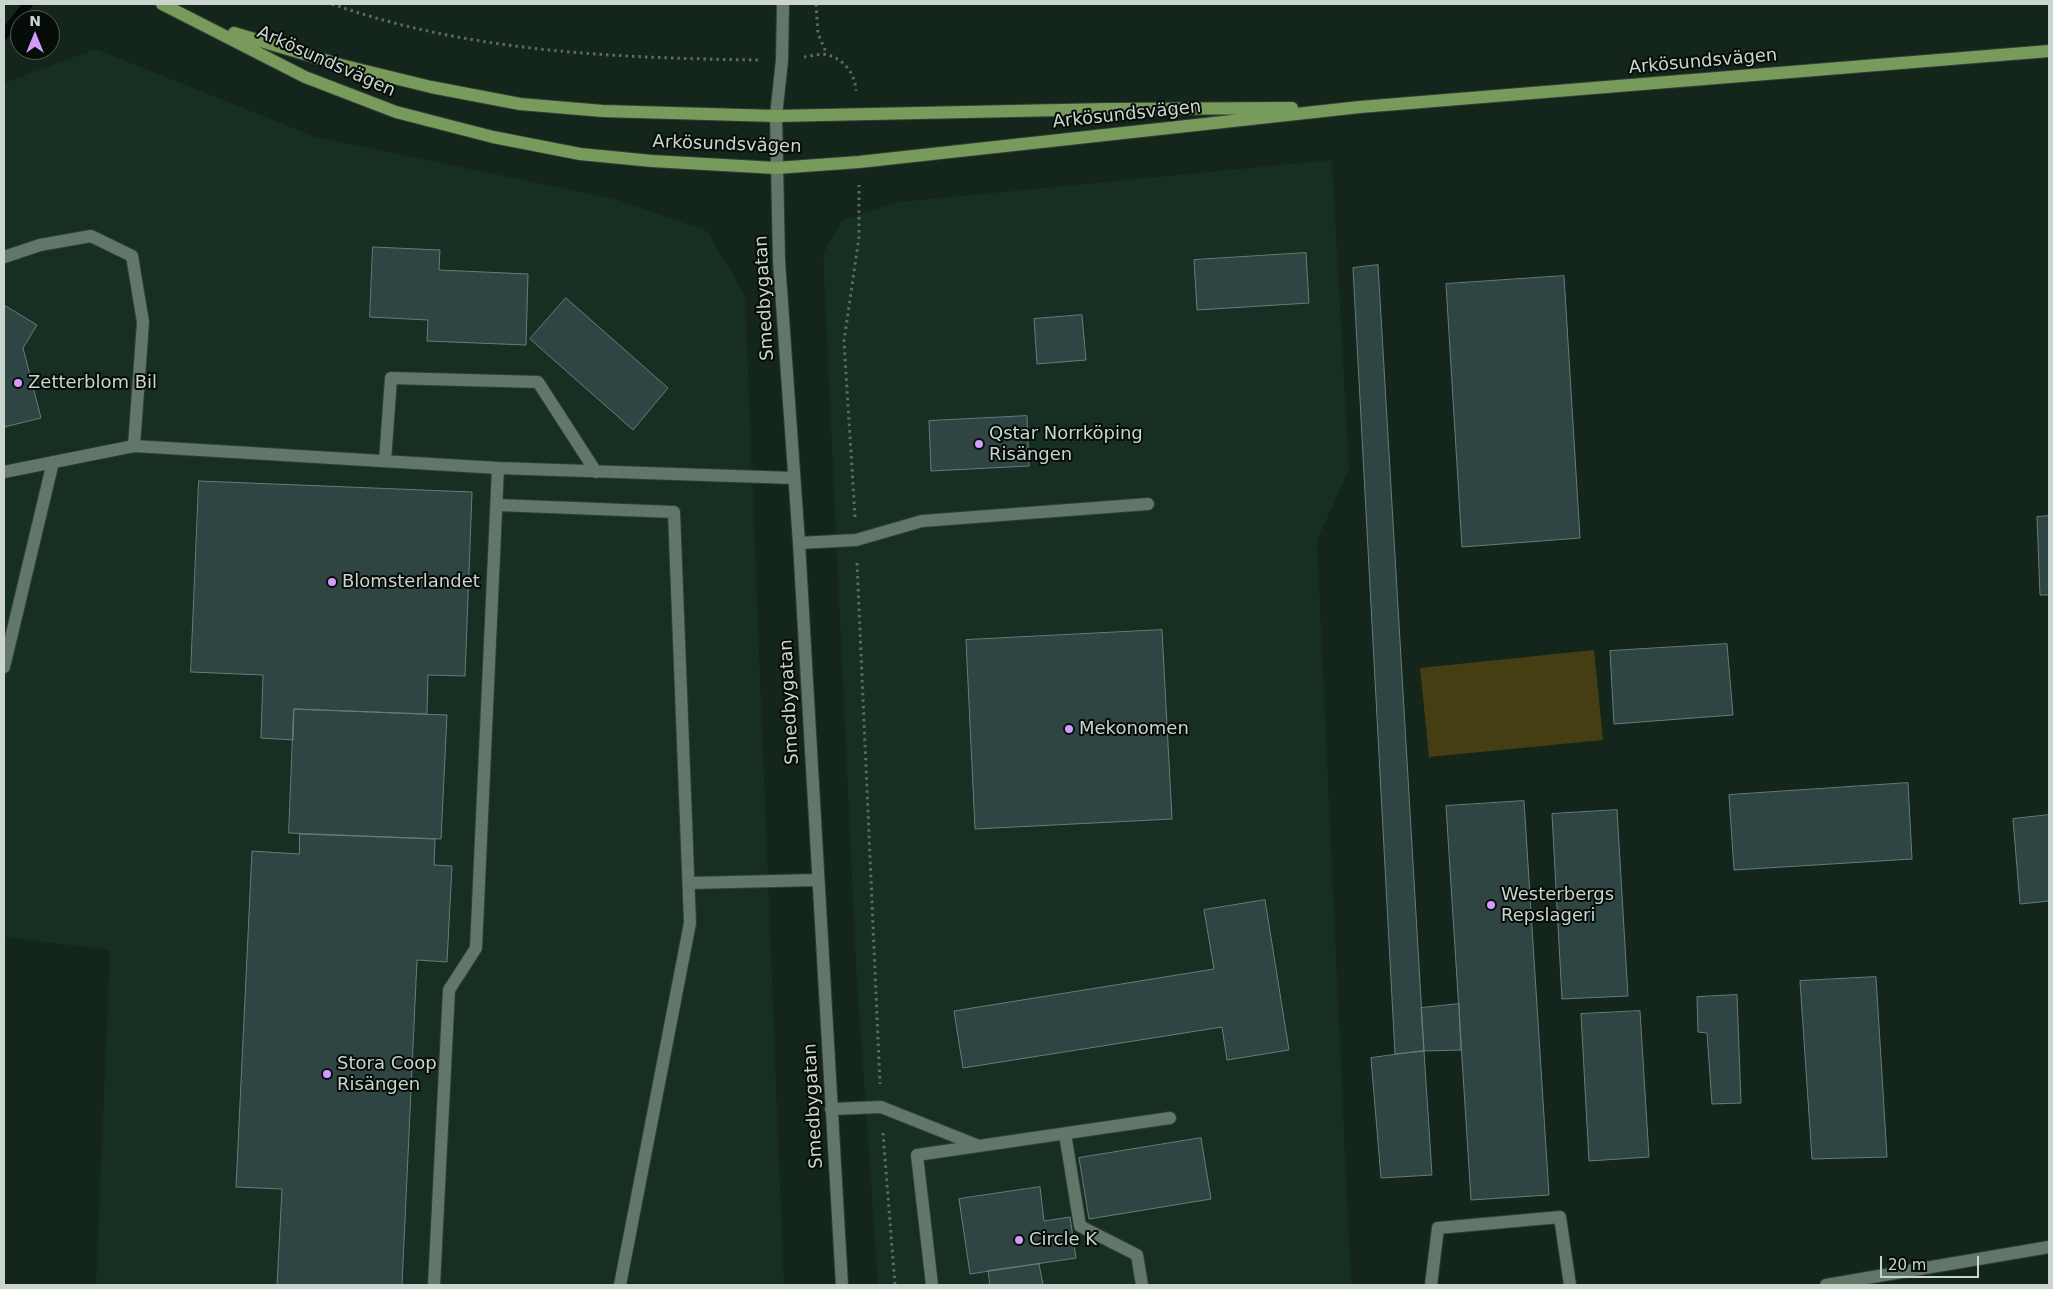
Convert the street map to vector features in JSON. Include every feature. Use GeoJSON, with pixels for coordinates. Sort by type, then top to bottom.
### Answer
{"type":"FeatureCollection","features":[{"type":"Feature","properties":{"kind":"main road","name":"Arkösundsvägen"},"geometry":{"type":"LineString","coordinates":[[162,4],[305,77],[396,112],[493,137],[580,154],[652,161],[776,168],[869,161],[1360,108],[2049,50]]}},
{"type":"Feature","properties":{"kind":"main road","name":"Arkösundsvägen"},"geometry":{"type":"LineString","coordinates":[[204,24],[341,65],[431,87],[520,104],[603,111],[776,116],[1098,109],[1360,108]]}},
{"type":"Feature","properties":{"kind":"street","name":"Smedbygatan"},"geometry":{"type":"LineString","coordinates":[[783,4],[782,60],[776,116],[779,261],[799,543],[817,880],[842,1285]]}},
{"type":"Feature","properties":{"kind":"street"},"geometry":{"type":"LineString","coordinates":[[4,257],[40,245],[91,236],[132,256],[143,322],[134,446]]}},
{"type":"Feature","properties":{"kind":"street"},"geometry":{"type":"LineString","coordinates":[[385,461],[391,378],[538,382],[596,472]]}},
{"type":"Feature","properties":{"kind":"street"},"geometry":{"type":"LineString","coordinates":[[4,472],[134,446],[498,468],[793,478]]}},
{"type":"Feature","properties":{"kind":"street"},"geometry":{"type":"LineString","coordinates":[[4,666],[53,462]]}},
{"type":"Feature","properties":{"kind":"street"},"geometry":{"type":"LineString","coordinates":[[434,1285],[449,990],[476,948],[498,505],[498,468]]}},
{"type":"Feature","properties":{"kind":"street"},"geometry":{"type":"LineString","coordinates":[[799,543],[856,540],[922,521],[1148,504]]}},
{"type":"Feature","properties":{"kind":"street"},"geometry":{"type":"LineString","coordinates":[[498,505],[674,512],[690,883],[690,923],[620,1285]]}},
{"type":"Feature","properties":{"kind":"street"},"geometry":{"type":"LineString","coordinates":[[690,883],[817,880]]}},
{"type":"Feature","properties":{"kind":"street"},"geometry":{"type":"LineString","coordinates":[[831,1109],[881,1107],[980,1147]]}},
{"type":"Feature","properties":{"kind":"street"},"geometry":{"type":"LineString","coordinates":[[932,1285],[917,1155],[1170,1118]]}},
{"type":"Feature","properties":{"kind":"street"},"geometry":{"type":"LineString","coordinates":[[1065,1134],[1080,1226],[1136,1255],[1142,1285]]}},
{"type":"Feature","properties":{"kind":"street"},"geometry":{"type":"LineString","coordinates":[[1431,1285],[1438,1228],[1560,1217],[1570,1285]]}},
{"type":"Feature","properties":{"kind":"street"},"geometry":{"type":"LineString","coordinates":[[1826,1285],[2049,1248]]}},
{"type":"Feature","properties":{"kind":"path"},"geometry":{"type":"LineString","coordinates":[[816,4],[818,34],[827,54]]}},
{"type":"Feature","properties":{"kind":"shaded area"},"geometry":{"type":"Polygon","coordinates":[[[96,49],[316,137],[615,199],[707,231],[745,295],[784,1285],[96,1285],[110,950],[4,937],[4,83],[96,49]]]}},
{"type":"Feature","properties":{"kind":"shaded area"},"geometry":{"type":"Polygon","coordinates":[[[1332,160],[1349,470],[1317,540],[1351,1285],[878,1285],[856,966],[823,254],[842,220],[899,202],[1332,160]]]}},
{"type":"Feature","properties":{"kind":"shaded area"},"geometry":{"type":"Polygon","coordinates":[[[1594,650],[1603,740],[1429,757],[1420,668],[1594,650]]]}},
{"type":"Feature","properties":{"kind":"building"},"geometry":{"type":"Polygon","coordinates":[[[373,247],[440,250],[439,270],[528,274],[526,345],[427,341],[428,320],[370,317],[373,247]]]}},
{"type":"Feature","properties":{"kind":"building"},"geometry":{"type":"Polygon","coordinates":[[[1306,253],[1309,303],[1197,310],[1194,260],[1306,253]]]}},
{"type":"Feature","properties":{"kind":"building"},"geometry":{"type":"Polygon","coordinates":[[[1378,265],[1424,1051],[1395,1054],[1353,268],[1378,265]]]}},
{"type":"Feature","properties":{"kind":"building"},"geometry":{"type":"Polygon","coordinates":[[[1564,276],[1580,538],[1462,547],[1446,284],[1564,276]]]}},
{"type":"Feature","properties":{"kind":"building"},"geometry":{"type":"Polygon","coordinates":[[[566,298],[668,388],[633,430],[530,339],[566,298]]]}},
{"type":"Feature","properties":{"kind":"building","name":"Zetterblom Bil"},"geometry":{"type":"Polygon","coordinates":[[[4,305],[37,325],[23,348],[41,418],[4,427],[4,305]]]}},
{"type":"Feature","properties":{"kind":"building"},"geometry":{"type":"Polygon","coordinates":[[[1082,315],[1086,360],[1037,364],[1034,319],[1082,315]]]}},
{"type":"Feature","properties":{"kind":"building","name":"Qstar Norrköping Risängen"},"geometry":{"type":"Polygon","coordinates":[[[1027,416],[1029,466],[931,471],[929,421],[1027,416]]]}},
{"type":"Feature","properties":{"kind":"building","name":"Blomsterlandet"},"geometry":{"type":"Polygon","coordinates":[[[199,481],[472,492],[465,676],[428,675],[427,714],[294,709],[293,740],[261,738],[263,675],[191,672],[199,481]]]}},
{"type":"Feature","properties":{"kind":"building"},"geometry":{"type":"Polygon","coordinates":[[[2049,516],[2049,595],[2040,595],[2037,517],[2049,516]]]}},
{"type":"Feature","properties":{"kind":"building","name":"Mekonomen"},"geometry":{"type":"Polygon","coordinates":[[[1162,630],[1172,819],[975,829],[966,640],[1162,630]]]}},
{"type":"Feature","properties":{"kind":"building"},"geometry":{"type":"Polygon","coordinates":[[[1727,644],[1733,715],[1614,724],[1610,651],[1727,644]]]}},
{"type":"Feature","properties":{"kind":"building"},"geometry":{"type":"Polygon","coordinates":[[[294,709],[447,715],[441,839],[289,833],[294,709]]]}},
{"type":"Feature","properties":{"kind":"building"},"geometry":{"type":"Polygon","coordinates":[[[1908,783],[1912,859],[1734,870],[1729,795],[1908,783]]]}},
{"type":"Feature","properties":{"kind":"building","name":"Westerbergs Repslageri"},"geometry":{"type":"Polygon","coordinates":[[[1524,801],[1549,1195],[1471,1200],[1446,806],[1524,801]]]}},
{"type":"Feature","properties":{"kind":"building"},"geometry":{"type":"Polygon","coordinates":[[[1617,810],[1628,996],[1562,999],[1552,814],[1617,810]]]}},
{"type":"Feature","properties":{"kind":"building"},"geometry":{"type":"Polygon","coordinates":[[[2049,815],[2049,901],[2020,904],[2013,819],[2049,815]]]}},
{"type":"Feature","properties":{"kind":"building","name":"Stora Coop Risängen"},"geometry":{"type":"Polygon","coordinates":[[[300,834],[435,839],[434,865],[452,866],[447,962],[417,960],[402,1285],[277,1285],[282,1189],[236,1187],[252,851],[299,854],[300,834]]]}},
{"type":"Feature","properties":{"kind":"building"},"geometry":{"type":"Polygon","coordinates":[[[1265,900],[1289,1050],[1227,1060],[1222,1027],[963,1068],[954,1011],[1214,969],[1204,910],[1265,900]]]}},
{"type":"Feature","properties":{"kind":"building"},"geometry":{"type":"Polygon","coordinates":[[[1876,977],[1887,1157],[1812,1159],[1800,981],[1876,977]]]}},
{"type":"Feature","properties":{"kind":"building"},"geometry":{"type":"Polygon","coordinates":[[[1737,995],[1741,1103],[1712,1104],[1707,1033],[1698,1032],[1697,997],[1737,995]]]}},
{"type":"Feature","properties":{"kind":"building"},"geometry":{"type":"Polygon","coordinates":[[[1459,1004],[1461,1050],[1424,1051],[1421,1008],[1459,1004]]]}},
{"type":"Feature","properties":{"kind":"building"},"geometry":{"type":"Polygon","coordinates":[[[1640,1011],[1649,1157],[1589,1161],[1581,1014],[1640,1011]]]}},
{"type":"Feature","properties":{"kind":"building"},"geometry":{"type":"Polygon","coordinates":[[[1424,1051],[1432,1175],[1381,1178],[1371,1058],[1424,1051]]]}},
{"type":"Feature","properties":{"kind":"building"},"geometry":{"type":"Polygon","coordinates":[[[1201,1138],[1211,1199],[1089,1219],[1079,1158],[1201,1138]]]}},
{"type":"Feature","properties":{"kind":"building","name":"Circle K"},"geometry":{"type":"Polygon","coordinates":[[[1040,1187],[1044,1221],[1070,1217],[1076,1258],[970,1274],[959,1199],[1040,1187]]]}},
{"type":"Feature","properties":{"kind":"building"},"geometry":{"type":"Polygon","coordinates":[[[1039,1264],[1043,1285],[990,1285],[988,1271],[1039,1264]]]}},
{"type":"Feature","properties":{"kind":"waterway"},"geometry":{"type":"LineString","coordinates":[[4,35],[28,4]]}},
{"type":"Feature","properties":{"kind":"place","name":"Zetterblom Bil"},"geometry":{"type":"Point","coordinates":[18,383]}},
{"type":"Feature","properties":{"kind":"place","name":"Qstar Norrköping Risängen"},"geometry":{"type":"Point","coordinates":[979,444]}},
{"type":"Feature","properties":{"kind":"place","name":"Blomsterlandet"},"geometry":{"type":"Point","coordinates":[332,582]}},
{"type":"Feature","properties":{"kind":"place","name":"Mekonomen"},"geometry":{"type":"Point","coordinates":[1069,729]}},
{"type":"Feature","properties":{"kind":"place","name":"Westerbergs Repslageri"},"geometry":{"type":"Point","coordinates":[1491,905]}},
{"type":"Feature","properties":{"kind":"place","name":"Stora Coop Risängen"},"geometry":{"type":"Point","coordinates":[327,1074]}},
{"type":"Feature","properties":{"kind":"place","name":"Circle K"},"geometry":{"type":"Point","coordinates":[1019,1240]}}]}
